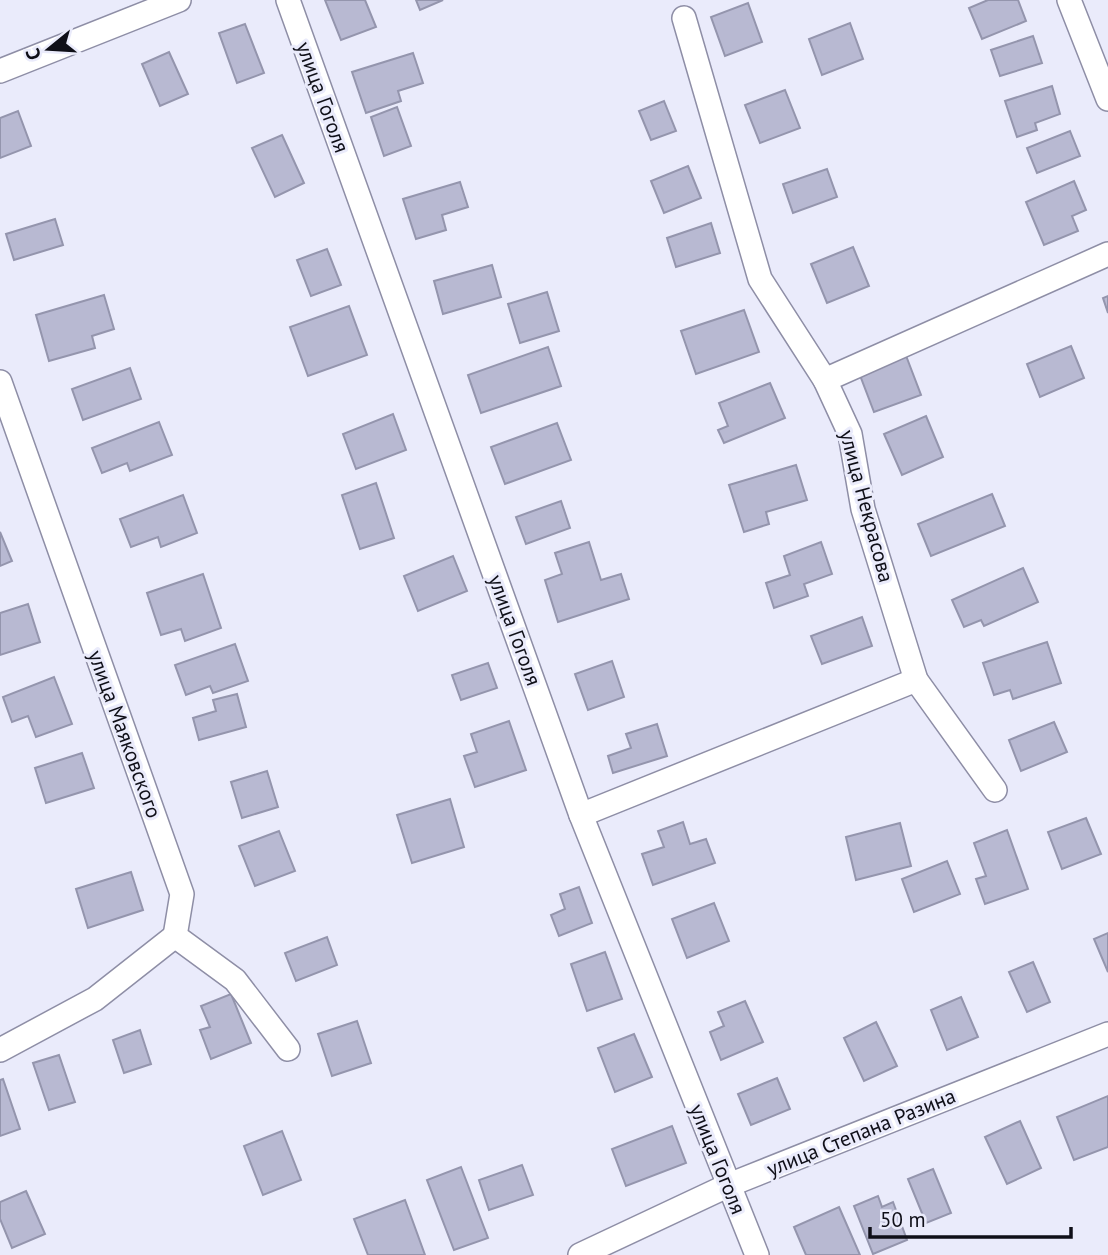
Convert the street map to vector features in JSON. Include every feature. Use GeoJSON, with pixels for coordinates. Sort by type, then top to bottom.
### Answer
{"type":"FeatureCollection","features":[{"type":"Feature","properties":{"kind":"street"},"geometry":{"type":"LineString","coordinates":[[0,71],[179,0]]}},
{"type":"Feature","properties":{"kind":"street","name":"улица Гоголя"},"geometry":{"type":"LineString","coordinates":[[288,0],[581,814],[757,1255]]}},
{"type":"Feature","properties":{"kind":"street"},"geometry":{"type":"LineString","coordinates":[[1069,0],[1108,99]]}},
{"type":"Feature","properties":{"kind":"street","name":"улица Некрасова"},"geometry":{"type":"LineString","coordinates":[[684,18],[760,279],[825,380],[850,434],[863,509],[916,680],[995,790]]}},
{"type":"Feature","properties":{"kind":"street"},"geometry":{"type":"LineString","coordinates":[[825,380],[1108,254]]}},
{"type":"Feature","properties":{"kind":"street","name":"улица Маяковского"},"geometry":{"type":"LineString","coordinates":[[0,382],[182,894],[175,936]]}},
{"type":"Feature","properties":{"kind":"street"},"geometry":{"type":"LineString","coordinates":[[581,814],[916,680]]}},
{"type":"Feature","properties":{"kind":"street"},"geometry":{"type":"LineString","coordinates":[[0,1050],[95,999],[175,936],[235,980],[288,1049]]}},
{"type":"Feature","properties":{"kind":"street","name":"улица Степана Разина"},"geometry":{"type":"LineString","coordinates":[[580,1255],[729,1185],[1108,1034]]}},
{"type":"Feature","properties":{"kind":"building"},"geometry":{"type":"Polygon","coordinates":[[[325,0],[365,0],[376,27],[341,40],[325,0]]]}},
{"type":"Feature","properties":{"kind":"building"},"geometry":{"type":"Polygon","coordinates":[[[416,0],[443,0],[420,10],[416,0]]]}},
{"type":"Feature","properties":{"kind":"building"},"geometry":{"type":"Polygon","coordinates":[[[988,0],[1018,0],[1026,21],[982,39],[969,8],[988,0]]]}},
{"type":"Feature","properties":{"kind":"building"},"geometry":{"type":"Polygon","coordinates":[[[748,3],[762,42],[725,56],[711,17],[748,3]]]}},
{"type":"Feature","properties":{"kind":"building"},"geometry":{"type":"Polygon","coordinates":[[[850,23],[863,59],[822,75],[809,39],[850,23]]]}},
{"type":"Feature","properties":{"kind":"building"},"geometry":{"type":"Polygon","coordinates":[[[245,24],[264,73],[237,83],[219,33],[245,24]]]}},
{"type":"Feature","properties":{"kind":"building"},"geometry":{"type":"Polygon","coordinates":[[[1033,36],[1042,63],[1000,76],[991,50],[1033,36]]]}},
{"type":"Feature","properties":{"kind":"building"},"geometry":{"type":"Polygon","coordinates":[[[169,52],[188,94],[160,106],[142,64],[169,52]]]}},
{"type":"Feature","properties":{"kind":"building"},"geometry":{"type":"Polygon","coordinates":[[[413,53],[423,83],[398,91],[401,101],[366,113],[352,72],[413,53]]]}},
{"type":"Feature","properties":{"kind":"building"},"geometry":{"type":"Polygon","coordinates":[[[1052,86],[1060,114],[1035,123],[1037,130],[1017,137],[1005,101],[1052,86]]]}},
{"type":"Feature","properties":{"kind":"building"},"geometry":{"type":"Polygon","coordinates":[[[785,90],[800,128],[760,143],[745,105],[785,90]]]}},
{"type":"Feature","properties":{"kind":"building"},"geometry":{"type":"Polygon","coordinates":[[[664,101],[676,131],[651,140],[639,111],[664,101]]]}},
{"type":"Feature","properties":{"kind":"building"},"geometry":{"type":"Polygon","coordinates":[[[397,107],[411,146],[384,156],[371,117],[397,107]]]}},
{"type":"Feature","properties":{"kind":"building"},"geometry":{"type":"Polygon","coordinates":[[[18,111],[31,146],[0,158],[0,118],[18,111]]]}},
{"type":"Feature","properties":{"kind":"building"},"geometry":{"type":"Polygon","coordinates":[[[1070,131],[1080,156],[1037,173],[1027,148],[1070,131]]]}},
{"type":"Feature","properties":{"kind":"building"},"geometry":{"type":"Polygon","coordinates":[[[282,135],[304,183],[275,197],[252,148],[282,135]]]}},
{"type":"Feature","properties":{"kind":"building"},"geometry":{"type":"Polygon","coordinates":[[[688,166],[701,198],[664,213],[651,181],[688,166]]]}},
{"type":"Feature","properties":{"kind":"building"},"geometry":{"type":"Polygon","coordinates":[[[827,169],[837,197],[793,213],[783,184],[827,169]]]}},
{"type":"Feature","properties":{"kind":"building"},"geometry":{"type":"Polygon","coordinates":[[[1074,181],[1086,210],[1072,216],[1078,231],[1044,245],[1026,202],[1074,181]]]}},
{"type":"Feature","properties":{"kind":"building"},"geometry":{"type":"Polygon","coordinates":[[[460,182],[468,207],[442,215],[446,230],[416,239],[403,199],[460,182]]]}},
{"type":"Feature","properties":{"kind":"building"},"geometry":{"type":"Polygon","coordinates":[[[55,219],[63,245],[14,260],[6,234],[55,219]]]}},
{"type":"Feature","properties":{"kind":"building"},"geometry":{"type":"Polygon","coordinates":[[[711,223],[720,253],[676,267],[667,238],[711,223]]]}},
{"type":"Feature","properties":{"kind":"building"},"geometry":{"type":"Polygon","coordinates":[[[853,247],[869,286],[827,303],[811,264],[853,247]]]}},
{"type":"Feature","properties":{"kind":"building"},"geometry":{"type":"Polygon","coordinates":[[[327,249],[341,285],[311,296],[297,260],[327,249]]]}},
{"type":"Feature","properties":{"kind":"building"},"geometry":{"type":"Polygon","coordinates":[[[492,265],[501,297],[443,314],[434,281],[492,265]]]}},
{"type":"Feature","properties":{"kind":"building"},"geometry":{"type":"Polygon","coordinates":[[[547,292],[559,331],[520,343],[508,304],[547,292]]]}},
{"type":"Feature","properties":{"kind":"building"},"geometry":{"type":"Polygon","coordinates":[[[104,295],[114,329],[92,336],[95,348],[49,361],[36,315],[104,295]]]}},
{"type":"Feature","properties":{"kind":"building"},"geometry":{"type":"Polygon","coordinates":[[[1108,296],[1108,313],[1103,298],[1108,296]]]}},
{"type":"Feature","properties":{"kind":"building"},"geometry":{"type":"Polygon","coordinates":[[[349,306],[367,355],[308,376],[290,327],[349,306]]]}},
{"type":"Feature","properties":{"kind":"building"},"geometry":{"type":"Polygon","coordinates":[[[744,310],[759,352],[696,374],[681,331],[744,310]]]}},
{"type":"Feature","properties":{"kind":"building"},"geometry":{"type":"Polygon","coordinates":[[[1071,346],[1084,378],[1040,397],[1027,364],[1071,346]]]}},
{"type":"Feature","properties":{"kind":"building"},"geometry":{"type":"Polygon","coordinates":[[[548,347],[561,386],[481,413],[468,375],[548,347]]]}},
{"type":"Feature","properties":{"kind":"building"},"geometry":{"type":"Polygon","coordinates":[[[905,353],[921,395],[874,412],[858,370],[905,353]]]}},
{"type":"Feature","properties":{"kind":"building"},"geometry":{"type":"Polygon","coordinates":[[[130,368],[141,399],[83,420],[72,389],[130,368]]]}},
{"type":"Feature","properties":{"kind":"building"},"geometry":{"type":"Polygon","coordinates":[[[770,383],[785,418],[724,443],[718,430],[728,426],[719,403],[770,383]]]}},
{"type":"Feature","properties":{"kind":"building"},"geometry":{"type":"Polygon","coordinates":[[[393,414],[406,450],[356,469],[343,434],[393,414]]]}},
{"type":"Feature","properties":{"kind":"building"},"geometry":{"type":"Polygon","coordinates":[[[926,416],[943,457],[902,475],[884,434],[926,416]]]}},
{"type":"Feature","properties":{"kind":"building"},"geometry":{"type":"Polygon","coordinates":[[[159,422],[172,455],[130,471],[127,463],[102,473],[92,448],[159,422]]]}},
{"type":"Feature","properties":{"kind":"building"},"geometry":{"type":"Polygon","coordinates":[[[557,423],[571,460],[505,484],[491,447],[557,423]]]}},
{"type":"Feature","properties":{"kind":"building"},"geometry":{"type":"Polygon","coordinates":[[[796,465],[807,500],[766,512],[769,524],[744,532],[729,485],[796,465]]]}},
{"type":"Feature","properties":{"kind":"building"},"geometry":{"type":"Polygon","coordinates":[[[376,483],[394,538],[360,549],[342,495],[376,483]]]}},
{"type":"Feature","properties":{"kind":"building"},"geometry":{"type":"Polygon","coordinates":[[[992,494],[1005,526],[931,556],[918,524],[992,494]]]}},
{"type":"Feature","properties":{"kind":"building"},"geometry":{"type":"Polygon","coordinates":[[[183,495],[197,533],[161,547],[158,537],[131,547],[120,519],[183,495]]]}},
{"type":"Feature","properties":{"kind":"building"},"geometry":{"type":"Polygon","coordinates":[[[561,501],[570,528],[526,544],[516,517],[561,501]]]}},
{"type":"Feature","properties":{"kind":"building"},"geometry":{"type":"Polygon","coordinates":[[[0,532],[12,561],[0,566],[0,532]]]}},
{"type":"Feature","properties":{"kind":"building"},"geometry":{"type":"Polygon","coordinates":[[[589,542],[601,580],[621,574],[629,599],[558,622],[545,580],[562,574],[555,553],[589,542]]]}},
{"type":"Feature","properties":{"kind":"building"},"geometry":{"type":"Polygon","coordinates":[[[821,542],[832,574],[804,584],[808,596],[774,608],[766,583],[790,575],[784,556],[821,542]]]}},
{"type":"Feature","properties":{"kind":"building"},"geometry":{"type":"Polygon","coordinates":[[[453,556],[467,591],[418,611],[404,576],[453,556]]]}},
{"type":"Feature","properties":{"kind":"building"},"geometry":{"type":"Polygon","coordinates":[[[1023,568],[1038,602],[984,626],[981,620],[964,627],[952,600],[1023,568]]]}},
{"type":"Feature","properties":{"kind":"building"},"geometry":{"type":"Polygon","coordinates":[[[203,574],[221,628],[185,641],[181,629],[161,635],[147,593],[203,574]]]}},
{"type":"Feature","properties":{"kind":"building"},"geometry":{"type":"Polygon","coordinates":[[[28,604],[40,642],[0,655],[0,613],[28,604]]]}},
{"type":"Feature","properties":{"kind":"building"},"geometry":{"type":"Polygon","coordinates":[[[862,617],[872,646],[822,664],[811,636],[862,617]]]}},
{"type":"Feature","properties":{"kind":"building"},"geometry":{"type":"Polygon","coordinates":[[[1047,642],[1061,683],[1013,699],[1010,690],[994,695],[983,663],[1047,642]]]}},
{"type":"Feature","properties":{"kind":"building"},"geometry":{"type":"Polygon","coordinates":[[[235,644],[248,681],[213,693],[210,686],[186,695],[175,665],[235,644]]]}},
{"type":"Feature","properties":{"kind":"building"},"geometry":{"type":"Polygon","coordinates":[[[612,661],[624,697],[588,710],[575,674],[612,661]]]}},
{"type":"Feature","properties":{"kind":"building"},"geometry":{"type":"Polygon","coordinates":[[[488,663],[497,688],[461,700],[452,675],[488,663]]]}},
{"type":"Feature","properties":{"kind":"building"},"geometry":{"type":"Polygon","coordinates":[[[54,677],[72,724],[36,737],[28,716],[12,722],[3,697],[54,677]]]}},
{"type":"Feature","properties":{"kind":"building"},"geometry":{"type":"Polygon","coordinates":[[[237,694],[246,727],[199,740],[193,718],[216,711],[213,700],[237,694]]]}},
{"type":"Feature","properties":{"kind":"building"},"geometry":{"type":"Polygon","coordinates":[[[509,721],[526,770],[475,787],[464,756],[477,752],[471,734],[509,721]]]}},
{"type":"Feature","properties":{"kind":"building"},"geometry":{"type":"Polygon","coordinates":[[[1054,722],[1067,752],[1021,771],[1009,740],[1054,722]]]}},
{"type":"Feature","properties":{"kind":"building"},"geometry":{"type":"Polygon","coordinates":[[[657,724],[667,756],[613,773],[608,756],[631,748],[626,734],[657,724]]]}},
{"type":"Feature","properties":{"kind":"building"},"geometry":{"type":"Polygon","coordinates":[[[82,753],[94,788],[46,803],[35,768],[82,753]]]}},
{"type":"Feature","properties":{"kind":"building"},"geometry":{"type":"Polygon","coordinates":[[[267,771],[278,807],[242,818],[231,782],[267,771]]]}},
{"type":"Feature","properties":{"kind":"building"},"geometry":{"type":"Polygon","coordinates":[[[450,799],[464,847],[412,863],[397,815],[450,799]]]}},
{"type":"Feature","properties":{"kind":"building"},"geometry":{"type":"Polygon","coordinates":[[[1086,818],[1101,854],[1062,869],[1048,832],[1086,818]]]}},
{"type":"Feature","properties":{"kind":"building"},"geometry":{"type":"Polygon","coordinates":[[[683,822],[690,844],[706,839],[715,863],[653,885],[642,854],[664,847],[658,831],[683,822]]]}},
{"type":"Feature","properties":{"kind":"building"},"geometry":{"type":"Polygon","coordinates":[[[900,823],[911,866],[856,880],[846,837],[900,823]]]}},
{"type":"Feature","properties":{"kind":"building"},"geometry":{"type":"Polygon","coordinates":[[[1007,830],[1028,889],[985,904],[976,879],[986,876],[974,843],[1007,830]]]}},
{"type":"Feature","properties":{"kind":"building"},"geometry":{"type":"Polygon","coordinates":[[[279,831],[295,871],[255,886],[239,846],[279,831]]]}},
{"type":"Feature","properties":{"kind":"building"},"geometry":{"type":"Polygon","coordinates":[[[947,861],[960,894],[914,912],[902,879],[947,861]]]}},
{"type":"Feature","properties":{"kind":"building"},"geometry":{"type":"Polygon","coordinates":[[[131,872],[143,910],[88,928],[76,889],[131,872]]]}},
{"type":"Feature","properties":{"kind":"building"},"geometry":{"type":"Polygon","coordinates":[[[579,887],[592,923],[559,936],[551,915],[565,909],[560,894],[579,887]]]}},
{"type":"Feature","properties":{"kind":"building"},"geometry":{"type":"Polygon","coordinates":[[[714,903],[729,941],[687,958],[672,919],[714,903]]]}},
{"type":"Feature","properties":{"kind":"building"},"geometry":{"type":"Polygon","coordinates":[[[1108,933],[1108,972],[1094,939],[1108,933]]]}},
{"type":"Feature","properties":{"kind":"building"},"geometry":{"type":"Polygon","coordinates":[[[327,937],[337,965],[296,981],[285,953],[327,937]]]}},
{"type":"Feature","properties":{"kind":"building"},"geometry":{"type":"Polygon","coordinates":[[[605,952],[622,999],[587,1011],[571,964],[605,952]]]}},
{"type":"Feature","properties":{"kind":"building"},"geometry":{"type":"Polygon","coordinates":[[[1033,962],[1050,1002],[1027,1012],[1009,972],[1033,962]]]}},
{"type":"Feature","properties":{"kind":"building"},"geometry":{"type":"Polygon","coordinates":[[[231,994],[251,1043],[211,1059],[200,1030],[210,1027],[201,1006],[231,994]]]}},
{"type":"Feature","properties":{"kind":"building"},"geometry":{"type":"Polygon","coordinates":[[[961,997],[978,1037],[947,1050],[931,1010],[961,997]]]}},
{"type":"Feature","properties":{"kind":"building"},"geometry":{"type":"Polygon","coordinates":[[[745,1001],[763,1042],[721,1060],[710,1032],[724,1026],[718,1012],[745,1001]]]}},
{"type":"Feature","properties":{"kind":"building"},"geometry":{"type":"Polygon","coordinates":[[[357,1021],[371,1063],[332,1076],[318,1034],[357,1021]]]}},
{"type":"Feature","properties":{"kind":"building"},"geometry":{"type":"Polygon","coordinates":[[[876,1022],[897,1066],[864,1081],[844,1038],[876,1022]]]}},
{"type":"Feature","properties":{"kind":"building"},"geometry":{"type":"Polygon","coordinates":[[[140,1030],[151,1064],[124,1073],[113,1040],[140,1030]]]}},
{"type":"Feature","properties":{"kind":"building"},"geometry":{"type":"Polygon","coordinates":[[[634,1034],[652,1077],[615,1092],[598,1048],[634,1034]]]}},
{"type":"Feature","properties":{"kind":"building"},"geometry":{"type":"Polygon","coordinates":[[[59,1055],[75,1102],[49,1110],[33,1063],[59,1055]]]}},
{"type":"Feature","properties":{"kind":"building"},"geometry":{"type":"Polygon","coordinates":[[[777,1078],[790,1109],[751,1125],[738,1094],[777,1078]]]}},
{"type":"Feature","properties":{"kind":"building"},"geometry":{"type":"Polygon","coordinates":[[[3,1079],[20,1129],[0,1136],[0,1080],[3,1079]]]}},
{"type":"Feature","properties":{"kind":"building"},"geometry":{"type":"Polygon","coordinates":[[[1108,1096],[1108,1147],[1074,1160],[1057,1117],[1108,1096]]]}},
{"type":"Feature","properties":{"kind":"building"},"geometry":{"type":"Polygon","coordinates":[[[1020,1121],[1041,1168],[1007,1184],[985,1137],[1020,1121]]]}},
{"type":"Feature","properties":{"kind":"building"},"geometry":{"type":"Polygon","coordinates":[[[672,1126],[686,1163],[626,1186],[612,1149],[672,1126]]]}},
{"type":"Feature","properties":{"kind":"building"},"geometry":{"type":"Polygon","coordinates":[[[282,1131],[301,1180],[263,1195],[244,1146],[282,1131]]]}},
{"type":"Feature","properties":{"kind":"building"},"geometry":{"type":"Polygon","coordinates":[[[522,1165],[533,1195],[489,1210],[479,1180],[522,1165]]]}},
{"type":"Feature","properties":{"kind":"building"},"geometry":{"type":"Polygon","coordinates":[[[461,1167],[488,1238],[454,1250],[427,1180],[461,1167]]]}},
{"type":"Feature","properties":{"kind":"building"},"geometry":{"type":"Polygon","coordinates":[[[933,1169],[951,1213],[926,1223],[908,1179],[933,1169]]]}},
{"type":"Feature","properties":{"kind":"building"},"geometry":{"type":"Polygon","coordinates":[[[26,1191],[45,1234],[12,1248],[0,1219],[0,1202],[26,1191]]]}},
{"type":"Feature","properties":{"kind":"building"},"geometry":{"type":"Polygon","coordinates":[[[878,1196],[882,1207],[893,1202],[907,1240],[873,1254],[854,1206],[878,1196]]]}},
{"type":"Feature","properties":{"kind":"building"},"geometry":{"type":"Polygon","coordinates":[[[405,1200],[425,1255],[368,1255],[354,1219],[405,1200]]]}},
{"type":"Feature","properties":{"kind":"building"},"geometry":{"type":"Polygon","coordinates":[[[839,1207],[860,1255],[806,1255],[794,1227],[839,1207]]]}}]}
